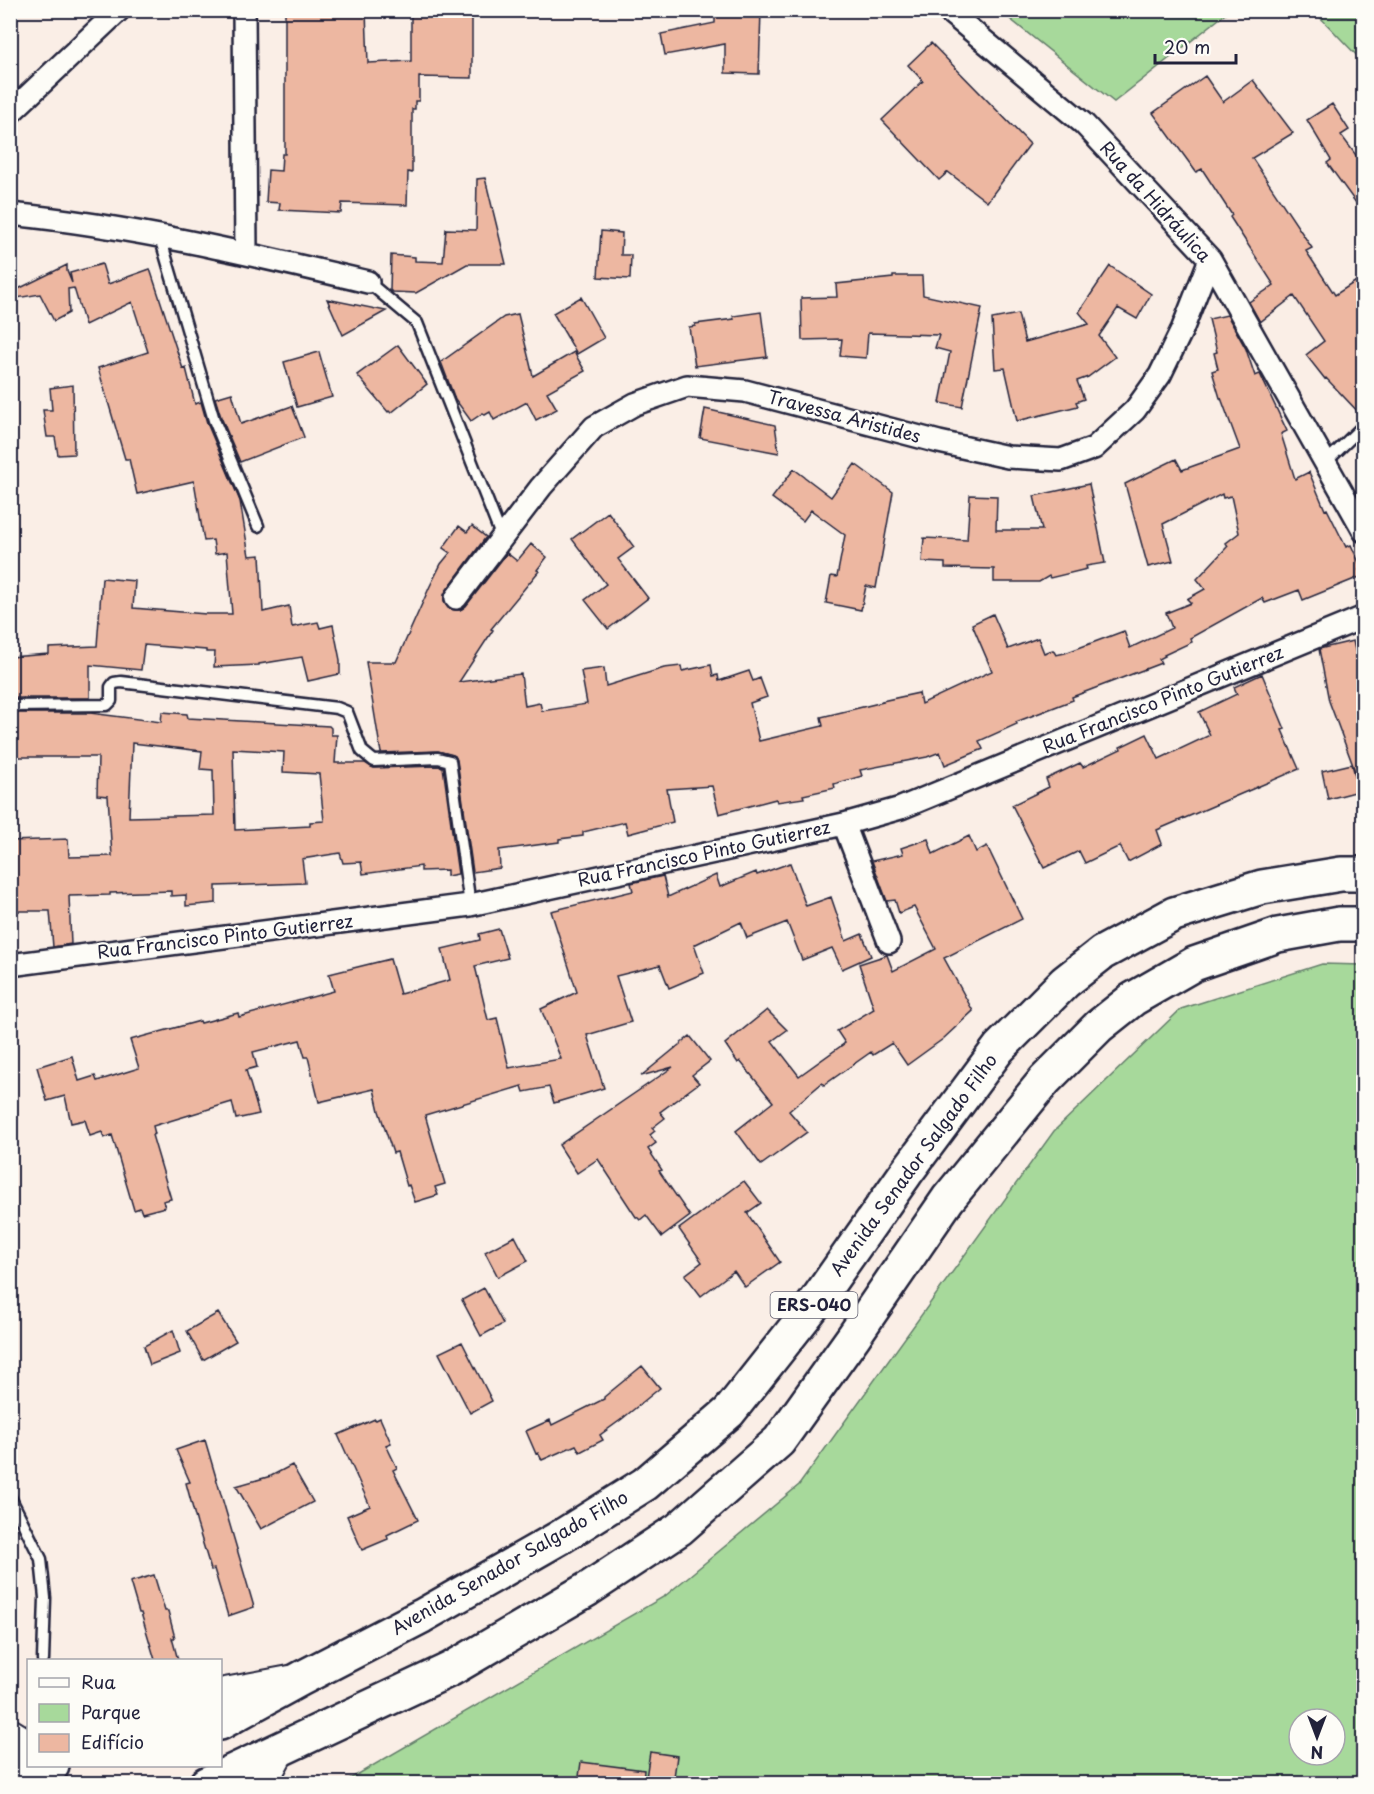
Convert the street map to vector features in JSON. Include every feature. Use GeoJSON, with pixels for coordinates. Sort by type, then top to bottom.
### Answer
{"type":"FeatureCollection","features":[{"type":"Feature","properties":{"kind":"main road","name":"Avenida Senador Salgado Filho"},"geometry":{"type":"LineString","coordinates":[[222,1722],[422,1616],[560,1538],[645,1484],[729,1412],[812,1307],[906,1173],[999,1048],[1065,982],[1102,953],[1174,914],[1251,890],[1341,874],[1364,874]]}},
{"type":"Feature","properties":{"kind":"main road","name":"ERS-040"},"geometry":{"type":"LineString","coordinates":[[206,1784],[451,1669],[588,1589],[679,1529],[779,1441],[948,1199],[1045,1080],[1100,1026],[1133,999],[1194,964],[1278,935],[1339,924],[1364,924]]}},
{"type":"Feature","properties":{"kind":"main road","name":"Avenida Senador Salgado Filho"},"geometry":{"type":"LineString","coordinates":[[222,1694],[302,1678]]}},
{"type":"Feature","properties":{"kind":"main road"},"geometry":{"type":"LineString","coordinates":[[10,1732],[27,1730]]}},
{"type":"Feature","properties":{"kind":"main road"},"geometry":{"type":"LineString","coordinates":[[10,1732],[27,1744]]}},
{"type":"Feature","properties":{"kind":"main road"},"geometry":{"type":"LineString","coordinates":[[259,1784],[280,1749]]}},
{"type":"Feature","properties":{"kind":"main road"},"geometry":{"type":"LineString","coordinates":[[10,1766],[27,1766]]}},
{"type":"Feature","properties":{"kind":"main road"},"geometry":{"type":"LineString","coordinates":[[49,1767],[56,1784]]}},
{"type":"Feature","properties":{"kind":"street"},"geometry":{"type":"LineString","coordinates":[[10,113],[119,10]]}},
{"type":"Feature","properties":{"kind":"street"},"geometry":{"type":"LineString","coordinates":[[244,10],[246,253]]}},
{"type":"Feature","properties":{"kind":"street","name":"Rua da Hidráulica"},"geometry":{"type":"LineString","coordinates":[[947,10],[1084,124],[1210,259],[1364,531]]}},
{"type":"Feature","properties":{"kind":"street"},"geometry":{"type":"LineString","coordinates":[[10,214],[68,220],[246,253],[368,282]]}},
{"type":"Feature","properties":{"kind":"street","name":"Travessa Aristides"},"geometry":{"type":"LineString","coordinates":[[456,598],[541,487],[594,427],[635,404],[687,386],[745,391],[939,442],[1008,457],[1061,460],[1094,448],[1135,411],[1160,375],[1182,330],[1210,259]]}},
{"type":"Feature","properties":{"kind":"street","name":"Rua Francisco Pinto Gutierrez"},"geometry":{"type":"LineString","coordinates":[[10,965],[470,905],[843,824],[901,808],[1364,617]]}},
{"type":"Feature","properties":{"kind":"street"},"geometry":{"type":"LineString","coordinates":[[843,824],[889,942]]}},
{"type":"Feature","properties":{"kind":"lane"},"geometry":{"type":"LineString","coordinates":[[160,237],[214,420],[258,526]]}},
{"type":"Feature","properties":{"kind":"lane"},"geometry":{"type":"LineString","coordinates":[[368,282],[417,323],[502,538]]}},
{"type":"Feature","properties":{"kind":"lane"},"geometry":{"type":"LineString","coordinates":[[1325,463],[1364,425]]}},
{"type":"Feature","properties":{"kind":"lane"},"geometry":{"type":"LineString","coordinates":[[10,706],[107,705],[111,701],[111,687],[114,683],[121,682],[347,711],[362,751],[374,761],[438,758],[450,761],[470,905]]}},
{"type":"Feature","properties":{"kind":"lane"},"geometry":{"type":"LineString","coordinates":[[10,1497],[41,1559],[45,1598],[44,1659]]}},
{"type":"Feature","properties":{"kind":"green space"},"geometry":{"type":"Polygon","coordinates":[[[1000,11],[1229,11],[1114,102],[1000,11]]]}},
{"type":"Feature","properties":{"kind":"green space"},"geometry":{"type":"Polygon","coordinates":[[[1314,11],[1363,11],[1363,62],[1314,11]]]}},
{"type":"Feature","properties":{"kind":"green space"},"geometry":{"type":"Polygon","coordinates":[[[1322,964],[1363,965],[1363,1783],[341,1784],[665,1596],[799,1485],[1054,1131],[1181,1009],[1322,964]]]}},
{"type":"Feature","properties":{"kind":"building"},"geometry":{"type":"Polygon","coordinates":[[[285,10],[323,10],[323,13],[366,12],[368,63],[411,61],[411,10],[472,10],[472,78],[419,77],[419,101],[415,101],[415,109],[412,109],[412,173],[408,172],[407,205],[342,203],[341,213],[279,210],[280,203],[266,202],[268,170],[281,171],[282,154],[285,154],[285,10]]]}},
{"type":"Feature","properties":{"kind":"building"},"geometry":{"type":"Polygon","coordinates":[[[715,10],[761,10],[759,74],[725,73],[725,44],[665,55],[661,34],[715,23],[715,10]]]}},
{"type":"Feature","properties":{"kind":"building"},"geometry":{"type":"Polygon","coordinates":[[[931,43],[1030,144],[987,202],[948,172],[939,180],[882,120],[923,81],[908,65],[931,43]]]}},
{"type":"Feature","properties":{"kind":"building"},"geometry":{"type":"Polygon","coordinates":[[[1205,76],[1223,102],[1253,80],[1293,133],[1252,158],[1312,248],[1306,251],[1335,295],[1364,276],[1364,418],[1325,379],[1306,355],[1324,341],[1294,296],[1260,322],[1249,302],[1274,285],[1202,169],[1196,172],[1153,113],[1205,76]]]}},
{"type":"Feature","properties":{"kind":"building"},"geometry":{"type":"Polygon","coordinates":[[[1332,104],[1349,130],[1341,135],[1364,166],[1364,214],[1327,163],[1331,160],[1307,120],[1332,104]]]}},
{"type":"Feature","properties":{"kind":"building"},"geometry":{"type":"Polygon","coordinates":[[[485,178],[506,264],[467,264],[416,293],[392,292],[390,290],[391,255],[415,257],[415,261],[443,262],[446,229],[476,230],[477,179],[485,178]]]}},
{"type":"Feature","properties":{"kind":"building"},"geometry":{"type":"Polygon","coordinates":[[[601,231],[622,233],[621,255],[631,255],[630,279],[598,277],[601,231]]]}},
{"type":"Feature","properties":{"kind":"building"},"geometry":{"type":"Polygon","coordinates":[[[102,264],[108,284],[150,269],[183,369],[186,368],[195,404],[201,402],[207,423],[240,501],[249,556],[260,555],[263,612],[289,606],[292,627],[318,622],[320,628],[333,625],[340,660],[340,674],[308,681],[302,657],[259,665],[214,667],[215,652],[144,645],[141,670],[90,665],[90,698],[10,698],[10,657],[49,654],[49,648],[97,646],[102,578],[135,581],[133,608],[232,614],[227,552],[215,554],[213,540],[204,541],[194,481],[137,494],[129,459],[125,459],[98,368],[148,352],[132,302],[85,325],[74,288],[68,289],[69,313],[54,321],[40,294],[11,299],[10,293],[67,265],[72,283],[70,273],[102,264]]]}},
{"type":"Feature","properties":{"kind":"building"},"geometry":{"type":"Polygon","coordinates":[[[1110,266],[1151,294],[1137,319],[1118,308],[1099,336],[1115,357],[1088,377],[1077,381],[1084,399],[1076,402],[1078,406],[1017,421],[1005,368],[995,369],[992,319],[1018,314],[1025,342],[1089,324],[1079,312],[1110,266]]]}},
{"type":"Feature","properties":{"kind":"building"},"geometry":{"type":"Polygon","coordinates":[[[893,276],[922,276],[923,295],[982,308],[962,407],[940,403],[950,352],[935,348],[939,335],[868,333],[866,358],[840,356],[842,339],[802,340],[801,298],[837,297],[836,284],[893,278],[893,276]]]}},
{"type":"Feature","properties":{"kind":"building"},"geometry":{"type":"Polygon","coordinates":[[[581,297],[604,338],[577,354],[553,313],[581,297]]]}},
{"type":"Feature","properties":{"kind":"building"},"geometry":{"type":"Polygon","coordinates":[[[327,299],[386,311],[343,335],[327,299]]]}},
{"type":"Feature","properties":{"kind":"building"},"geometry":{"type":"Polygon","coordinates":[[[761,312],[767,357],[695,366],[689,327],[761,312]]]}},
{"type":"Feature","properties":{"kind":"building"},"geometry":{"type":"Polygon","coordinates":[[[518,314],[533,376],[574,352],[585,371],[547,392],[557,409],[536,420],[527,402],[494,420],[490,412],[485,415],[483,413],[471,421],[455,399],[441,362],[504,317],[518,314]]]}},
{"type":"Feature","properties":{"kind":"building"},"geometry":{"type":"Polygon","coordinates":[[[1227,315],[1246,349],[1255,376],[1260,374],[1287,431],[1281,434],[1295,479],[1309,472],[1325,510],[1327,509],[1346,547],[1351,545],[1362,569],[1359,570],[1362,576],[1303,600],[1299,590],[1265,603],[1262,598],[1190,638],[1192,642],[1159,659],[1161,663],[1072,697],[1073,700],[1016,722],[1017,724],[979,741],[983,749],[945,765],[940,752],[927,757],[860,770],[862,776],[834,784],[835,788],[803,795],[804,798],[777,802],[776,799],[719,814],[712,786],[667,789],[673,822],[628,834],[625,822],[583,832],[583,836],[559,839],[559,842],[499,850],[500,868],[473,872],[455,756],[438,751],[381,753],[366,662],[396,662],[430,586],[441,564],[450,553],[443,548],[459,526],[467,532],[472,526],[486,537],[446,591],[444,602],[448,608],[460,610],[466,606],[507,553],[517,561],[531,544],[547,557],[537,570],[539,571],[491,629],[493,630],[459,682],[521,674],[525,706],[540,703],[542,711],[587,704],[581,671],[604,668],[606,686],[664,668],[681,666],[682,671],[711,665],[713,676],[718,675],[719,681],[749,671],[753,681],[760,678],[767,697],[750,703],[759,741],[823,726],[821,717],[882,701],[919,693],[921,704],[992,671],[972,624],[993,614],[1008,649],[1038,638],[1044,653],[1053,650],[1056,655],[1124,631],[1130,648],[1172,628],[1166,613],[1191,603],[1187,599],[1205,589],[1197,579],[1228,546],[1226,543],[1239,533],[1231,496],[1223,498],[1222,494],[1163,524],[1173,561],[1148,567],[1125,484],[1176,459],[1182,470],[1240,449],[1212,371],[1218,369],[1214,353],[1217,352],[1209,319],[1227,315]]]}},
{"type":"Feature","properties":{"kind":"building"},"geometry":{"type":"Polygon","coordinates":[[[398,345],[427,384],[391,413],[357,375],[398,345]]]}},
{"type":"Feature","properties":{"kind":"building"},"geometry":{"type":"Polygon","coordinates":[[[319,352],[332,397],[297,407],[284,362],[319,352]]]}},
{"type":"Feature","properties":{"kind":"building"},"geometry":{"type":"Polygon","coordinates":[[[73,385],[74,454],[58,455],[55,437],[47,437],[43,410],[52,410],[50,388],[73,385]]]}},
{"type":"Feature","properties":{"kind":"building"},"geometry":{"type":"Polygon","coordinates":[[[232,393],[241,424],[292,406],[304,437],[240,462],[215,398],[232,393]]]}},
{"type":"Feature","properties":{"kind":"building"},"geometry":{"type":"Polygon","coordinates":[[[705,409],[775,425],[779,453],[700,438],[705,409]]]}},
{"type":"Feature","properties":{"kind":"building"},"geometry":{"type":"Polygon","coordinates":[[[855,464],[893,492],[876,588],[866,586],[861,610],[826,603],[831,576],[837,577],[845,535],[811,510],[803,521],[772,498],[794,469],[831,497],[855,464]]]}},
{"type":"Feature","properties":{"kind":"building"},"geometry":{"type":"Polygon","coordinates":[[[1089,484],[1105,563],[1086,566],[1087,569],[1050,578],[1049,576],[1039,582],[994,582],[994,569],[945,568],[945,563],[922,562],[924,538],[967,540],[970,495],[997,496],[996,530],[1042,530],[1034,496],[1089,484]]]}},
{"type":"Feature","properties":{"kind":"building"},"geometry":{"type":"Polygon","coordinates":[[[608,512],[634,547],[618,559],[648,598],[608,629],[585,600],[606,584],[572,539],[608,512]]]}},
{"type":"Feature","properties":{"kind":"building"},"geometry":{"type":"Polygon","coordinates":[[[1353,641],[1364,690],[1364,787],[1361,787],[1329,701],[1319,649],[1353,641]]]}},
{"type":"Feature","properties":{"kind":"building"},"geometry":{"type":"Polygon","coordinates":[[[1262,674],[1299,769],[1157,830],[1162,844],[1128,862],[1120,846],[1085,863],[1079,851],[1044,868],[1012,805],[1049,787],[1046,779],[1080,763],[1083,767],[1147,734],[1159,759],[1210,735],[1199,712],[1237,694],[1234,687],[1262,674]]]}},
{"type":"Feature","properties":{"kind":"building"},"geometry":{"type":"Polygon","coordinates":[[[162,712],[187,714],[188,718],[329,726],[331,735],[337,735],[335,763],[365,763],[374,768],[443,767],[458,874],[447,876],[447,870],[421,871],[421,866],[363,874],[361,862],[343,863],[340,853],[302,859],[305,883],[216,886],[216,903],[186,906],[186,895],[171,896],[171,891],[69,896],[71,944],[53,947],[50,911],[10,911],[10,841],[68,839],[69,857],[112,856],[108,796],[97,795],[98,757],[10,757],[10,713],[90,713],[161,722],[162,712]],[[132,743],[129,817],[214,815],[213,770],[200,769],[202,751],[132,743]],[[233,749],[235,830],[310,826],[310,822],[324,821],[319,774],[283,772],[284,752],[233,749]]]}},
{"type":"Feature","properties":{"kind":"building"},"geometry":{"type":"Polygon","coordinates":[[[1352,764],[1359,791],[1328,799],[1322,771],[1352,764]]]}},
{"type":"Feature","properties":{"kind":"building"},"geometry":{"type":"Polygon","coordinates":[[[969,836],[976,852],[987,846],[1022,919],[944,958],[973,1011],[943,1039],[907,1065],[892,1043],[873,1055],[871,1052],[824,1085],[822,1083],[789,1111],[807,1132],[761,1165],[736,1131],[773,1102],[740,1061],[738,1063],[725,1044],[767,1010],[787,1030],[772,1041],[799,1076],[845,1043],[837,1031],[874,1009],[859,964],[887,955],[893,971],[936,949],[914,907],[899,913],[895,900],[887,901],[872,861],[903,854],[901,848],[928,839],[933,854],[969,836]]]}},
{"type":"Feature","properties":{"kind":"building"},"geometry":{"type":"Polygon","coordinates":[[[790,863],[806,906],[831,897],[846,941],[862,934],[871,956],[842,969],[832,948],[802,960],[787,922],[747,938],[741,922],[694,945],[704,973],[669,988],[660,965],[616,976],[631,1022],[587,1035],[604,1088],[554,1103],[549,1087],[524,1092],[522,1086],[425,1115],[445,1184],[435,1187],[438,1195],[415,1202],[409,1185],[407,1186],[397,1152],[393,1153],[374,1089],[319,1102],[308,1057],[305,1057],[300,1040],[253,1052],[257,1067],[246,1070],[259,1114],[236,1119],[232,1102],[153,1126],[155,1134],[152,1135],[171,1199],[163,1201],[165,1207],[142,1213],[140,1208],[134,1210],[112,1135],[104,1138],[102,1132],[90,1136],[85,1120],[71,1123],[65,1096],[47,1101],[37,1067],[72,1056],[79,1081],[95,1076],[97,1081],[139,1068],[130,1040],[200,1021],[201,1023],[238,1013],[239,1017],[334,991],[329,974],[390,959],[400,994],[450,980],[442,949],[480,940],[479,934],[499,929],[508,958],[475,966],[488,1020],[497,1018],[509,1068],[561,1059],[541,1009],[577,992],[551,911],[633,891],[631,883],[663,876],[668,897],[716,875],[720,887],[756,872],[757,875],[790,863]]]}},
{"type":"Feature","properties":{"kind":"building"},"geometry":{"type":"Polygon","coordinates":[[[690,1036],[710,1061],[692,1075],[699,1083],[660,1112],[665,1118],[652,1128],[655,1131],[650,1135],[656,1143],[648,1149],[662,1170],[659,1171],[690,1216],[662,1237],[646,1215],[640,1220],[636,1217],[598,1159],[577,1173],[559,1145],[673,1067],[641,1076],[690,1036]]]}},
{"type":"Feature","properties":{"kind":"building"},"geometry":{"type":"Polygon","coordinates":[[[744,1181],[761,1203],[747,1213],[780,1262],[745,1287],[734,1271],[701,1296],[685,1275],[702,1262],[679,1229],[744,1181]]]}},
{"type":"Feature","properties":{"kind":"building"},"geometry":{"type":"Polygon","coordinates":[[[515,1236],[528,1261],[498,1277],[485,1252],[515,1236]]]}},
{"type":"Feature","properties":{"kind":"building"},"geometry":{"type":"Polygon","coordinates":[[[484,1288],[503,1324],[481,1336],[462,1300],[484,1288]]]}},
{"type":"Feature","properties":{"kind":"building"},"geometry":{"type":"Polygon","coordinates":[[[218,1313],[236,1341],[203,1360],[187,1331],[218,1313]]]}},
{"type":"Feature","properties":{"kind":"building"},"geometry":{"type":"Polygon","coordinates":[[[173,1330],[180,1353],[150,1365],[144,1346],[173,1330]]]}},
{"type":"Feature","properties":{"kind":"building"},"geometry":{"type":"Polygon","coordinates":[[[462,1342],[492,1401],[470,1413],[439,1353],[462,1342]]]}},
{"type":"Feature","properties":{"kind":"building"},"geometry":{"type":"Polygon","coordinates":[[[642,1366],[660,1388],[600,1435],[603,1440],[580,1452],[576,1445],[542,1460],[538,1453],[536,1454],[526,1431],[550,1420],[552,1425],[604,1399],[642,1366]]]}},
{"type":"Feature","properties":{"kind":"building"},"geometry":{"type":"Polygon","coordinates":[[[380,1418],[391,1443],[386,1445],[397,1468],[393,1470],[418,1520],[387,1535],[388,1539],[362,1550],[347,1516],[370,1506],[338,1435],[380,1418]]]}},
{"type":"Feature","properties":{"kind":"building"},"geometry":{"type":"Polygon","coordinates":[[[205,1440],[254,1607],[228,1616],[197,1524],[186,1483],[190,1482],[176,1450],[205,1440]]]}},
{"type":"Feature","properties":{"kind":"building"},"geometry":{"type":"Polygon","coordinates":[[[292,1465],[313,1502],[261,1529],[236,1486],[271,1476],[292,1465]]]}},
{"type":"Feature","properties":{"kind":"building"},"geometry":{"type":"Polygon","coordinates":[[[154,1575],[165,1611],[168,1611],[178,1659],[155,1659],[130,1582],[154,1575]]]}},
{"type":"Feature","properties":{"kind":"building"},"geometry":{"type":"Polygon","coordinates":[[[650,1752],[677,1756],[673,1784],[645,1784],[650,1752]]]}},
{"type":"Feature","properties":{"kind":"building"},"geometry":{"type":"Polygon","coordinates":[[[581,1762],[644,1770],[643,1784],[578,1784],[581,1762]]]}}]}
